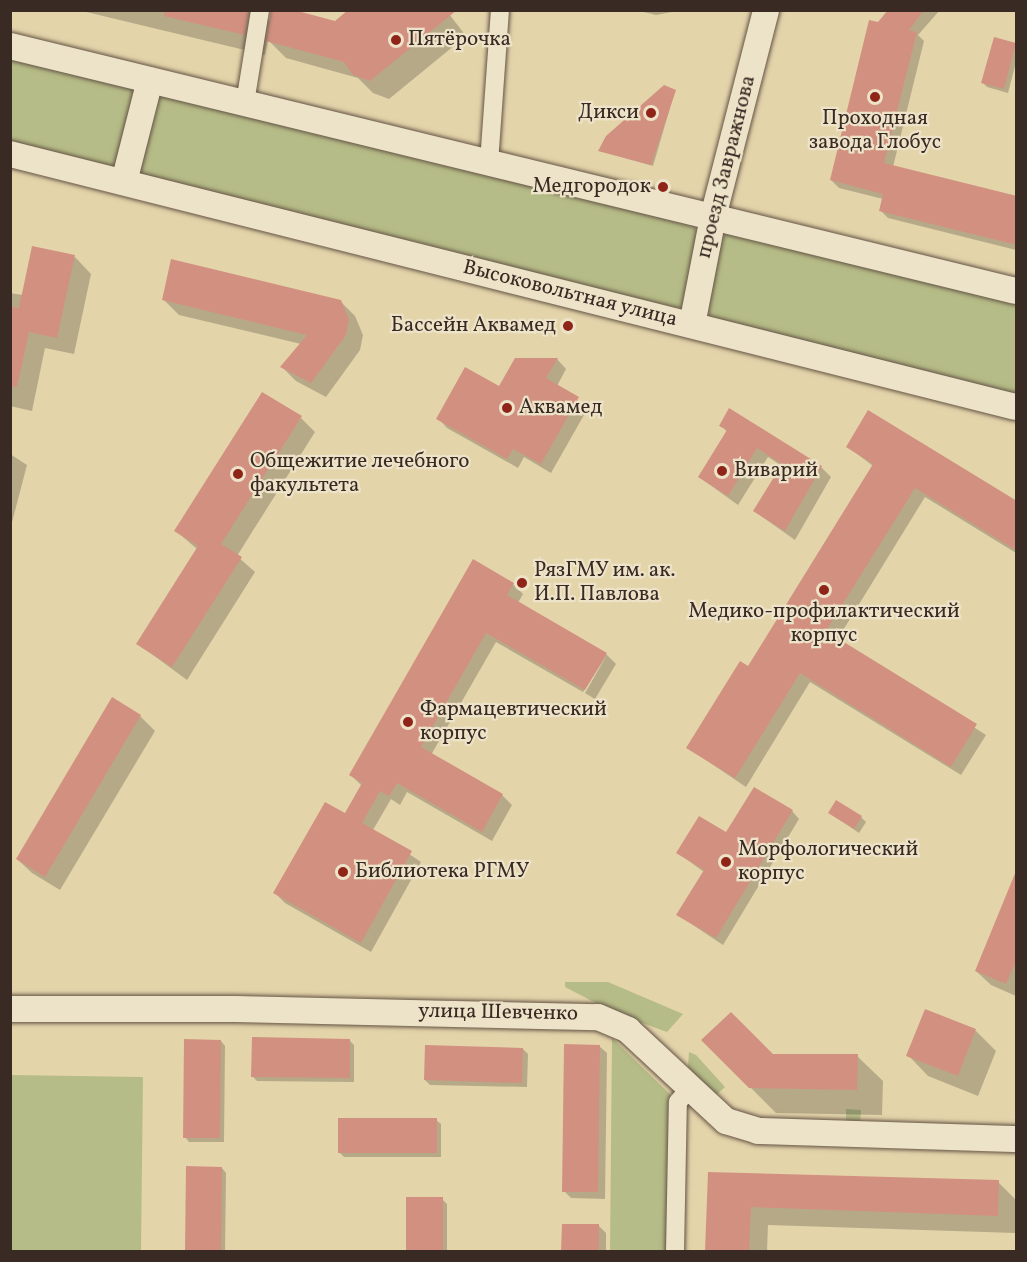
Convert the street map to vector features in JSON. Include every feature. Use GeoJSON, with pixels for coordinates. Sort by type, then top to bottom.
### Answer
{"type":"FeatureCollection","features":[{"type":"Feature","properties":{"kind":"street"},"geometry":{"type":"LineString","coordinates":[[244,103],[260,10]]}},
{"type":"Feature","properties":{"kind":"street"},"geometry":{"type":"LineString","coordinates":[[489,163],[500,10]]}},
{"type":"Feature","properties":{"kind":"street","name":"проезд Завражнова"},"geometry":{"type":"LineString","coordinates":[[692,325],[713,218],[766,10]]}},
{"type":"Feature","properties":{"kind":"street"},"geometry":{"type":"LineString","coordinates":[[10,46],[1017,291]]}},
{"type":"Feature","properties":{"kind":"street"},"geometry":{"type":"LineString","coordinates":[[124,182],[150,80]]}},
{"type":"Feature","properties":{"kind":"street","name":"Высоковольтная улица"},"geometry":{"type":"LineString","coordinates":[[10,154],[1017,407]]}},
{"type":"Feature","properties":{"kind":"street","name":"улица Шевченко"},"geometry":{"type":"LineString","coordinates":[[10,1009],[247,1009],[598,1017],[628,1030],[726,1121],[759,1131],[1017,1139]]}},
{"type":"Feature","properties":{"kind":"street"},"geometry":{"type":"LineString","coordinates":[[675,1251],[678,1102],[689,1089]]}},
{"type":"Feature","properties":{"kind":"green space"},"geometry":{"type":"Polygon","coordinates":[[[10,57],[135,90],[118,169],[11,148],[10,57]]]}},
{"type":"Feature","properties":{"kind":"green space"},"geometry":{"type":"Polygon","coordinates":[[[172,94],[683,219],[694,226],[699,237],[688,295],[682,306],[674,309],[133,175],[159,97],[172,94]]]}},
{"type":"Feature","properties":{"kind":"green space"},"geometry":{"type":"Polygon","coordinates":[[[739,232],[1016,300],[1016,398],[717,323],[709,315],[707,305],[719,243],[726,234],[739,232]]]}},
{"type":"Feature","properties":{"kind":"green space"},"geometry":{"type":"Polygon","coordinates":[[[565,982],[608,982],[683,1014],[667,1032],[615,1013],[565,987],[565,982]]]}},
{"type":"Feature","properties":{"kind":"green space"},"geometry":{"type":"Polygon","coordinates":[[[612,1038],[678,1102],[675,1251],[610,1252],[612,1038]]]}},
{"type":"Feature","properties":{"kind":"green space"},"geometry":{"type":"Polygon","coordinates":[[[689,1052],[696,1055],[725,1087],[715,1096],[688,1067],[689,1052]]]}},
{"type":"Feature","properties":{"kind":"green space"},"geometry":{"type":"Polygon","coordinates":[[[11,1075],[143,1077],[141,1251],[11,1251],[11,1075]]]}},
{"type":"Feature","properties":{"kind":"green space"},"geometry":{"type":"Polygon","coordinates":[[[846,1109],[861,1110],[860,1126],[846,1126],[846,1109]]]}},
{"type":"Feature","properties":{"kind":"building"},"geometry":{"type":"Polygon","coordinates":[[[165,10],[249,10],[245,35],[164,16],[165,10]]]}},
{"type":"Feature","properties":{"kind":"building"},"geometry":{"type":"Polygon","coordinates":[[[271,10],[294,10],[335,21],[348,10],[457,10],[370,81],[353,75],[344,62],[266,41],[271,10]]]}},
{"type":"Feature","properties":{"kind":"building"},"geometry":{"type":"Polygon","coordinates":[[[888,10],[924,10],[909,30],[917,32],[884,163],[1017,196],[1017,245],[879,211],[883,194],[830,180],[869,20],[878,22],[888,10]]]}},
{"type":"Feature","properties":{"kind":"building"},"geometry":{"type":"Polygon","coordinates":[[[994,37],[1016,43],[1004,89],[981,83],[994,37]]]}},
{"type":"Feature","properties":{"kind":"building","name":"Дикси"},"geometry":{"type":"Polygon","coordinates":[[[664,85],[676,90],[651,165],[598,151],[606,136],[664,85]]]}},
{"type":"Feature","properties":{"kind":"building"},"geometry":{"type":"Polygon","coordinates":[[[32,246],[75,255],[57,338],[29,332],[17,387],[10,386],[10,307],[19,308],[32,246]]]}},
{"type":"Feature","properties":{"kind":"building"},"geometry":{"type":"Polygon","coordinates":[[[171,259],[341,300],[349,320],[346,335],[311,383],[280,367],[307,335],[162,300],[171,259]]]}},
{"type":"Feature","properties":{"kind":"building","name":"Аквамед"},"geometry":{"type":"Polygon","coordinates":[[[515,358],[558,358],[546,378],[579,397],[541,464],[513,449],[507,459],[436,419],[465,367],[499,386],[515,358]]]}},
{"type":"Feature","properties":{"kind":"building","name":"Общежитие лечебного факультета"},"geometry":{"type":"Polygon","coordinates":[[[262,392],[302,416],[221,544],[242,557],[172,667],[136,644],[198,546],[174,531],[262,392]]]}},
{"type":"Feature","properties":{"kind":"building","name":"Виварий"},"geometry":{"type":"Polygon","coordinates":[[[729,408],[822,466],[785,531],[753,511],[782,464],[757,448],[728,496],[698,477],[727,430],[719,426],[729,408]]]}},
{"type":"Feature","properties":{"kind":"building","name":"Медико-профилактический корпус"},"geometry":{"type":"Polygon","coordinates":[[[868,410],[1017,501],[1017,551],[915,488],[826,631],[977,724],[951,767],[800,673],[735,778],[686,748],[740,661],[748,666],[873,464],[846,447],[868,410]]]}},
{"type":"Feature","properties":{"kind":"building","name":"Фармацевтический корпус"},"geometry":{"type":"Polygon","coordinates":[[[473,559],[514,583],[507,595],[607,653],[585,690],[486,633],[421,747],[503,794],[482,832],[397,783],[389,796],[380,791],[362,823],[412,851],[361,943],[273,893],[325,802],[345,813],[362,783],[349,775],[473,559]]]}},
{"type":"Feature","properties":{"kind":"building"},"geometry":{"type":"Polygon","coordinates":[[[112,697],[141,715],[45,877],[16,859],[112,697]]]}},
{"type":"Feature","properties":{"kind":"building","name":"Морфологический корпус"},"geometry":{"type":"Polygon","coordinates":[[[754,787],[793,810],[716,938],[676,915],[704,870],[676,853],[699,816],[726,832],[754,787]]]}},
{"type":"Feature","properties":{"kind":"building"},"geometry":{"type":"Polygon","coordinates":[[[836,800],[862,816],[854,829],[828,813],[836,800]]]}},
{"type":"Feature","properties":{"kind":"building"},"geometry":{"type":"Polygon","coordinates":[[[1016,871],[1017,959],[1006,984],[975,971],[1016,871]]]}},
{"type":"Feature","properties":{"kind":"building"},"geometry":{"type":"Polygon","coordinates":[[[925,1009],[976,1029],[958,1076],[906,1056],[925,1009]]]}},
{"type":"Feature","properties":{"kind":"building"},"geometry":{"type":"Polygon","coordinates":[[[731,1012],[773,1054],[858,1054],[857,1090],[749,1088],[701,1040],[731,1012]]]}},
{"type":"Feature","properties":{"kind":"building"},"geometry":{"type":"Polygon","coordinates":[[[252,1037],[350,1039],[350,1078],[251,1077],[252,1037]]]}},
{"type":"Feature","properties":{"kind":"building"},"geometry":{"type":"Polygon","coordinates":[[[184,1039],[221,1040],[220,1138],[183,1138],[184,1039]]]}},
{"type":"Feature","properties":{"kind":"building"},"geometry":{"type":"Polygon","coordinates":[[[564,1044],[600,1045],[598,1192],[562,1192],[564,1044]]]}},
{"type":"Feature","properties":{"kind":"building"},"geometry":{"type":"Polygon","coordinates":[[[425,1045],[523,1048],[522,1083],[424,1080],[425,1045]]]}},
{"type":"Feature","properties":{"kind":"building"},"geometry":{"type":"Polygon","coordinates":[[[338,1118],[437,1118],[437,1153],[338,1153],[338,1118]]]}},
{"type":"Feature","properties":{"kind":"building"},"geometry":{"type":"Polygon","coordinates":[[[186,1166],[222,1167],[221,1251],[185,1251],[186,1166]]]}},
{"type":"Feature","properties":{"kind":"building"},"geometry":{"type":"Polygon","coordinates":[[[708,1172],[999,1180],[998,1216],[751,1207],[749,1251],[705,1251],[708,1172]]]}},
{"type":"Feature","properties":{"kind":"building"},"geometry":{"type":"Polygon","coordinates":[[[406,1197],[443,1197],[443,1251],[406,1251],[406,1197]]]}},
{"type":"Feature","properties":{"kind":"building"},"geometry":{"type":"Polygon","coordinates":[[[562,1224],[599,1224],[599,1251],[561,1251],[562,1224]]]}},
{"type":"Feature","properties":{"kind":"place","name":"Пятёрочка"},"geometry":{"type":"Point","coordinates":[396,40]}},
{"type":"Feature","properties":{"kind":"place","name":"Проходная завода Глобус"},"geometry":{"type":"Point","coordinates":[875,97]}},
{"type":"Feature","properties":{"kind":"place","name":"Дикси"},"geometry":{"type":"Point","coordinates":[651,113]}},
{"type":"Feature","properties":{"kind":"place","name":"Медгородок"},"geometry":{"type":"Point","coordinates":[663,187]}},
{"type":"Feature","properties":{"kind":"place","name":"Бассейн Аквамед"},"geometry":{"type":"Point","coordinates":[568,326]}},
{"type":"Feature","properties":{"kind":"place","name":"Аквамед"},"geometry":{"type":"Point","coordinates":[507,408]}},
{"type":"Feature","properties":{"kind":"place","name":"Виварий"},"geometry":{"type":"Point","coordinates":[722,471]}},
{"type":"Feature","properties":{"kind":"place","name":"Общежитие лечебного факультета"},"geometry":{"type":"Point","coordinates":[238,474]}},
{"type":"Feature","properties":{"kind":"place","name":"РязГМУ им. ак. И.П. Павлова"},"geometry":{"type":"Point","coordinates":[522,583]}},
{"type":"Feature","properties":{"kind":"place","name":"Медико-профилактический корпус"},"geometry":{"type":"Point","coordinates":[824,590]}},
{"type":"Feature","properties":{"kind":"place","name":"Фармацевтический корпус"},"geometry":{"type":"Point","coordinates":[408,722]}},
{"type":"Feature","properties":{"kind":"place","name":"Морфологический корпус"},"geometry":{"type":"Point","coordinates":[726,862]}},
{"type":"Feature","properties":{"kind":"place","name":"Библиотека РГМУ"},"geometry":{"type":"Point","coordinates":[343,872]}}]}
